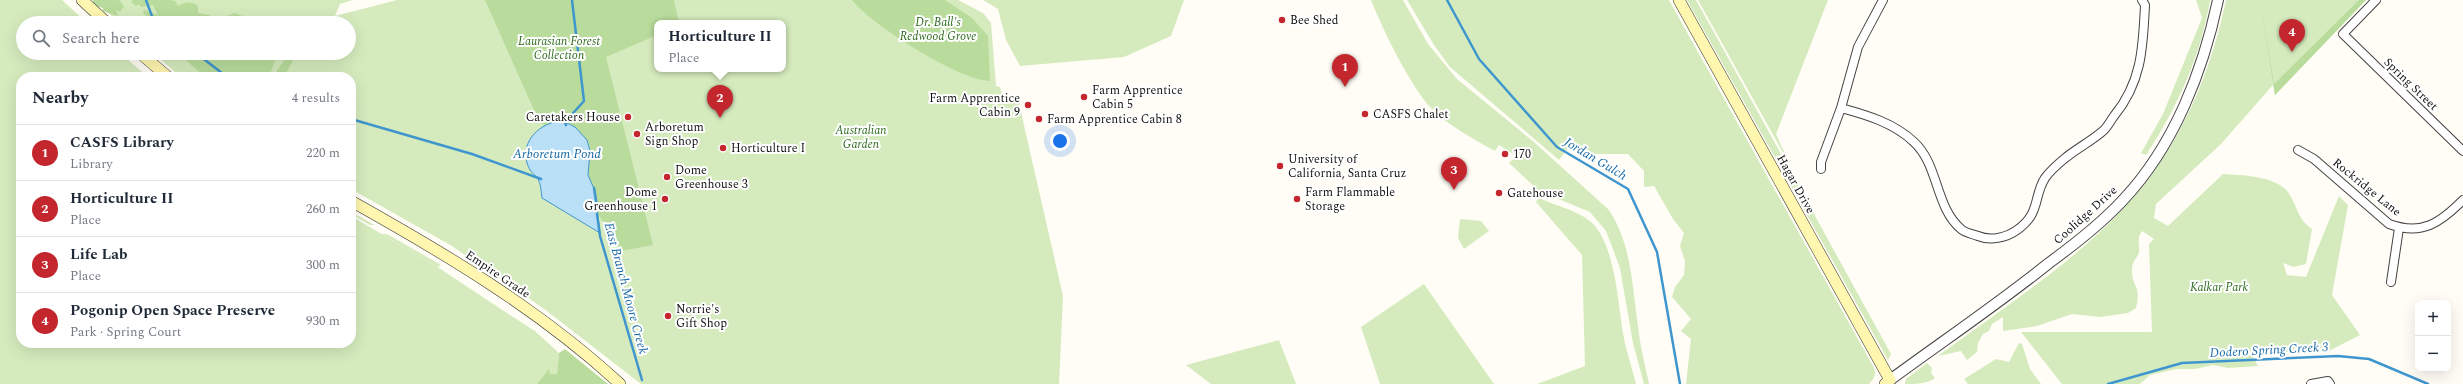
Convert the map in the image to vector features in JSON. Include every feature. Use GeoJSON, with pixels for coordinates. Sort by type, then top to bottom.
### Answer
{"type":"FeatureCollection","features":[{"type":"Feature","properties":{"kind":"main road"},"geometry":{"type":"LineString","coordinates":[[82,0],[99,16]]}},
{"type":"Feature","properties":{"kind":"main road","name":"Hagar Drive"},"geometry":{"type":"LineString","coordinates":[[1679,0],[1889,383]]}},
{"type":"Feature","properties":{"kind":"main road"},"geometry":{"type":"LineString","coordinates":[[148,60],[162,72]]}},
{"type":"Feature","properties":{"kind":"main road","name":"Empire Grade"},"geometry":{"type":"LineString","coordinates":[[356,204],[487,282],[594,359],[620,384]]}},
{"type":"Feature","properties":{"kind":"street"},"geometry":{"type":"LineString","coordinates":[[1821,169],[1821,162],[1841,108],[1858,47],[1884,0]]}},
{"type":"Feature","properties":{"kind":"street"},"geometry":{"type":"LineString","coordinates":[[1841,108],[1870,116],[1897,128],[1916,143],[1937,183],[1944,206],[1961,230],[1989,240],[2003,236],[2017,230],[2034,212],[2045,179],[2052,170],[2071,153],[2104,130],[2126,102],[2140,64],[2144,43],[2145,5],[2142,0]]}},
{"type":"Feature","properties":{"kind":"street","name":"Coolidge Drive"},"geometry":{"type":"LineString","coordinates":[[1889,383],[2032,277],[2088,233],[2124,200],[2159,151],[2181,112],[2205,54],[2218,0]]}},
{"type":"Feature","properties":{"kind":"street","name":"Spring Street"},"geometry":{"type":"LineString","coordinates":[[2376,0],[2343,34],[2463,151]]}},
{"type":"Feature","properties":{"kind":"street","name":"Rockridge Lane"},"geometry":{"type":"LineString","coordinates":[[2298,150],[2314,159],[2389,224],[2399,228],[2430,226],[2445,218],[2463,200]]}},
{"type":"Feature","properties":{"kind":"street"},"geometry":{"type":"LineString","coordinates":[[2391,282],[2399,228]]}},
{"type":"Feature","properties":{"kind":"street"},"geometry":{"type":"LineString","coordinates":[[2312,384],[2328,381],[2330,384]]}},
{"type":"Feature","properties":{"kind":"green space"},"geometry":{"type":"Polygon","coordinates":[[[0,0],[62,0],[79,16],[16,16],[16,60],[128,60],[142,72],[16,72],[16,348],[356,348],[356,219],[436,266],[535,331],[559,353],[557,375],[550,374],[549,370],[537,384],[0,384],[0,0]]]}},
{"type":"Feature","properties":{"kind":"green space"},"geometry":{"type":"Polygon","coordinates":[[[93,0],[119,0],[124,6],[120,12],[116,10],[118,16],[103,11],[103,8],[93,5],[93,0]]]}},
{"type":"Feature","properties":{"kind":"green space"},"geometry":{"type":"Polygon","coordinates":[[[95,0],[353,0],[340,4],[335,16],[112,16],[95,0]]]}},
{"type":"Feature","properties":{"kind":"green space"},"geometry":{"type":"Polygon","coordinates":[[[133,0],[170,0],[175,1],[178,6],[190,3],[198,6],[198,13],[210,16],[146,16],[143,13],[144,10],[158,15],[153,5],[141,7],[139,4],[136,6],[131,2],[133,0]]]}},
{"type":"Feature","properties":{"kind":"green space","name":"Australian Garden"},"geometry":{"type":"Polygon","coordinates":[[[397,0],[958,0],[983,13],[991,23],[996,86],[1000,87],[1003,97],[1018,99],[1063,296],[1059,384],[641,384],[543,308],[452,246],[356,192],[356,72],[175,72],[161,60],[356,60],[356,16],[335,16],[397,0]]]}},
{"type":"Feature","properties":{"kind":"green space","name":"Laurasian Forest Collection"},"geometry":{"type":"Polygon","coordinates":[[[485,0],[674,0],[678,20],[654,20],[654,36],[606,57],[653,245],[621,251],[533,108],[485,0]]]}},
{"type":"Feature","properties":{"kind":"green space","name":"Dr. Ball's Redwood Grove"},"geometry":{"type":"Polygon","coordinates":[[[852,0],[945,0],[972,18],[988,36],[990,81],[976,79],[958,72],[916,50],[877,23],[852,0]]]}},
{"type":"Feature","properties":{"kind":"green space"},"geometry":{"type":"Polygon","coordinates":[[[983,0],[1184,0],[1171,36],[1124,57],[1020,66],[1006,40],[998,9],[983,0]]]}},
{"type":"Feature","properties":{"kind":"green space"},"geometry":{"type":"Polygon","coordinates":[[[1371,0],[1403,0],[1428,44],[1457,79],[1535,143],[1609,210],[1617,223],[1627,252],[1640,341],[1649,384],[1644,384],[1633,343],[1620,268],[1606,231],[1590,212],[1539,191],[1509,163],[1516,156],[1499,145],[1495,151],[1462,132],[1438,115],[1414,86],[1389,41],[1371,0]]]}},
{"type":"Feature","properties":{"kind":"green space"},"geometry":{"type":"Polygon","coordinates":[[[1407,0],[1669,0],[1873,366],[1875,373],[1871,382],[1869,384],[1686,384],[1691,339],[1681,331],[1691,319],[1672,297],[1675,287],[1684,275],[1685,261],[1680,246],[1684,233],[1673,219],[1654,186],[1644,187],[1644,171],[1628,154],[1589,154],[1568,148],[1559,160],[1450,67],[1434,45],[1407,0]]]}},
{"type":"Feature","properties":{"kind":"green space"},"geometry":{"type":"Polygon","coordinates":[[[1687,0],[1696,0],[1891,354],[1888,360],[1687,0]]]}},
{"type":"Feature","properties":{"kind":"green space"},"geometry":{"type":"Polygon","coordinates":[[[1698,0],[1828,0],[1776,134],[1791,167],[1698,0]]]}},
{"type":"Feature","properties":{"kind":"green space"},"geometry":{"type":"Polygon","coordinates":[[[2196,0],[2210,0],[2201,41],[2178,100],[2146,155],[2141,153],[2163,114],[2202,18],[2196,0]]]}},
{"type":"Feature","properties":{"kind":"green space","name":"Kalkar Park"},"geometry":{"type":"Polygon","coordinates":[[[2226,0],[2366,0],[2275,95],[2273,85],[2221,144],[2156,204],[2154,218],[2168,226],[2223,174],[2257,177],[2274,182],[2282,186],[2287,191],[2291,196],[2300,216],[2312,229],[2306,264],[2294,267],[2283,263],[2287,275],[2306,277],[2339,196],[2348,205],[2332,295],[2360,335],[2327,352],[2250,352],[2258,366],[2228,368],[2213,365],[2195,369],[2176,369],[2150,375],[2140,384],[2062,384],[2021,332],[2152,332],[2149,244],[2154,239],[2142,231],[2139,239],[2139,252],[2132,269],[2138,300],[2136,308],[2128,313],[2100,317],[2072,314],[2037,326],[2003,331],[2003,317],[1992,324],[1989,331],[1983,334],[1978,343],[1977,352],[1967,360],[1961,351],[1938,356],[2019,298],[2072,256],[2121,211],[2143,186],[2172,144],[2195,98],[2213,50],[2226,0]]]}},
{"type":"Feature","properties":{"kind":"green space"},"geometry":{"type":"Polygon","coordinates":[[[2260,0],[2274,84],[2359,0],[2366,0],[2275,95],[2260,0]]]}},
{"type":"Feature","properties":{"kind":"green space"},"geometry":{"type":"Polygon","coordinates":[[[235,13],[242,16],[227,16],[235,13]]]}},
{"type":"Feature","properties":{"kind":"green space"},"geometry":{"type":"Polygon","coordinates":[[[186,60],[275,60],[271,72],[199,72],[186,60]]]}},
{"type":"Feature","properties":{"kind":"green space"},"geometry":{"type":"Polygon","coordinates":[[[284,60],[293,60],[287,72],[276,72],[284,60]]]}},
{"type":"Feature","properties":{"kind":"green space"},"geometry":{"type":"Polygon","coordinates":[[[1539,198],[1579,214],[1591,222],[1599,232],[1605,244],[1614,274],[1624,340],[1636,384],[1537,384],[1585,366],[1582,255],[1536,202],[1539,198]]]}},
{"type":"Feature","properties":{"kind":"green space"},"geometry":{"type":"Polygon","coordinates":[[[356,215],[375,225],[370,225],[356,217],[356,215]]]}},
{"type":"Feature","properties":{"kind":"green space"},"geometry":{"type":"Polygon","coordinates":[[[1460,219],[1481,221],[1489,231],[1464,249],[1458,238],[1460,219]]]}},
{"type":"Feature","properties":{"kind":"green space"},"geometry":{"type":"Polygon","coordinates":[[[382,234],[387,234],[441,265],[438,267],[382,234]]]}},
{"type":"Feature","properties":{"kind":"green space"},"geometry":{"type":"Polygon","coordinates":[[[1424,284],[1494,384],[1380,384],[1361,327],[1424,284]]]}},
{"type":"Feature","properties":{"kind":"green space"},"geometry":{"type":"Polygon","coordinates":[[[1279,340],[1296,384],[1211,384],[1186,365],[1279,340]]]}},
{"type":"Feature","properties":{"kind":"green space"},"geometry":{"type":"Polygon","coordinates":[[[2019,343],[2022,344],[2030,369],[2041,384],[1968,384],[1964,379],[1996,359],[2009,362],[2019,343]]]}},
{"type":"Feature","properties":{"kind":"green space"},"geometry":{"type":"Polygon","coordinates":[[[565,349],[608,384],[537,384],[549,369],[550,374],[557,374],[559,353],[565,349]]]}},
{"type":"Feature","properties":{"kind":"green space"},"geometry":{"type":"Polygon","coordinates":[[[1927,363],[1932,368],[1931,373],[1935,378],[1925,383],[1905,384],[1906,379],[1927,363]]]}},
{"type":"Feature","properties":{"kind":"water","name":"Arboretum Pond"},"geometry":{"type":"Polygon","coordinates":[[[554,122],[565,122],[575,127],[587,140],[590,151],[588,175],[595,191],[600,233],[542,198],[539,181],[530,170],[526,154],[530,140],[540,129],[554,122]]]}},
{"type":"Feature","properties":{"kind":"waterway"},"geometry":{"type":"LineString","coordinates":[[146,0],[152,16]]}},
{"type":"Feature","properties":{"kind":"waterway","name":"East Branch Moore Creek"},"geometry":{"type":"LineString","coordinates":[[566,125],[565,122],[584,101],[572,0]]}},
{"type":"Feature","properties":{"kind":"waterway","name":"Jordan Gulch"},"geometry":{"type":"LineString","coordinates":[[1447,0],[1479,59],[1557,147],[1628,189],[1657,252],[1680,384]]}},
{"type":"Feature","properties":{"kind":"waterway"},"geometry":{"type":"LineString","coordinates":[[205,60],[221,72]]}},
{"type":"Feature","properties":{"kind":"waterway"},"geometry":{"type":"LineString","coordinates":[[356,120],[472,154],[541,179]]}},
{"type":"Feature","properties":{"kind":"waterway","name":"East Branch Moore Creek"},"geometry":{"type":"LineString","coordinates":[[594,188],[597,207]]}},
{"type":"Feature","properties":{"kind":"waterway","name":"East Branch Moore Creek"},"geometry":{"type":"LineString","coordinates":[[597,214],[600,236],[642,380]]}},
{"type":"Feature","properties":{"kind":"waterway","name":"Dodero Spring Creek 3"},"geometry":{"type":"LineString","coordinates":[[2108,384],[2182,363],[2338,356],[2369,359],[2428,384]]}},
{"type":"Feature","properties":{"kind":"place","name":"Bee Shed"},"geometry":{"type":"Point","coordinates":[1282,20]}},
{"type":"Feature","properties":{"kind":"place","name":"Pogonip Open Space Preserve"},"geometry":{"type":"Point","coordinates":[2292,52]}},
{"type":"Feature","properties":{"kind":"place","name":"CASFS Library"},"geometry":{"type":"Point","coordinates":[1345,87]}},
{"type":"Feature","properties":{"kind":"place","name":"Farm Apprentice Cabin 5"},"geometry":{"type":"Point","coordinates":[1084,97]}},
{"type":"Feature","properties":{"kind":"place","name":"Farm Apprentice Cabin 9"},"geometry":{"type":"Point","coordinates":[1028,105]}},
{"type":"Feature","properties":{"kind":"place","name":"CASFS Chalet"},"geometry":{"type":"Point","coordinates":[1365,114]}},
{"type":"Feature","properties":{"kind":"place","name":"Caretakers House"},"geometry":{"type":"Point","coordinates":[628,117]}},
{"type":"Feature","properties":{"kind":"place","name":"Horticulture II"},"geometry":{"type":"Point","coordinates":[720,118]}},
{"type":"Feature","properties":{"kind":"place","name":"Farm Apprentice Cabin 8"},"geometry":{"type":"Point","coordinates":[1039,119]}},
{"type":"Feature","properties":{"kind":"place","name":"Arboretum Sign Shop"},"geometry":{"type":"Point","coordinates":[637,134]}},
{"type":"Feature","properties":{"kind":"place","name":"Horticulture I"},"geometry":{"type":"Point","coordinates":[723,148]}},
{"type":"Feature","properties":{"kind":"place","name":"170"},"geometry":{"type":"Point","coordinates":[1505,154]}},
{"type":"Feature","properties":{"kind":"place","name":"University of California, Santa Cruz"},"geometry":{"type":"Point","coordinates":[1280,166]}},
{"type":"Feature","properties":{"kind":"place","name":"Dome Greenhouse 3"},"geometry":{"type":"Point","coordinates":[667,177]}},
{"type":"Feature","properties":{"kind":"place","name":"Life Lab"},"geometry":{"type":"Point","coordinates":[1454,190]}},
{"type":"Feature","properties":{"kind":"place","name":"Gatehouse"},"geometry":{"type":"Point","coordinates":[1499,193]}},
{"type":"Feature","properties":{"kind":"place","name":"Dome Greenhouse 1"},"geometry":{"type":"Point","coordinates":[665,199]}},
{"type":"Feature","properties":{"kind":"place","name":"Farm Flammable Storage"},"geometry":{"type":"Point","coordinates":[1297,199]}},
{"type":"Feature","properties":{"kind":"place","name":"Norrie's Gift Shop"},"geometry":{"type":"Point","coordinates":[668,316]}}]}
